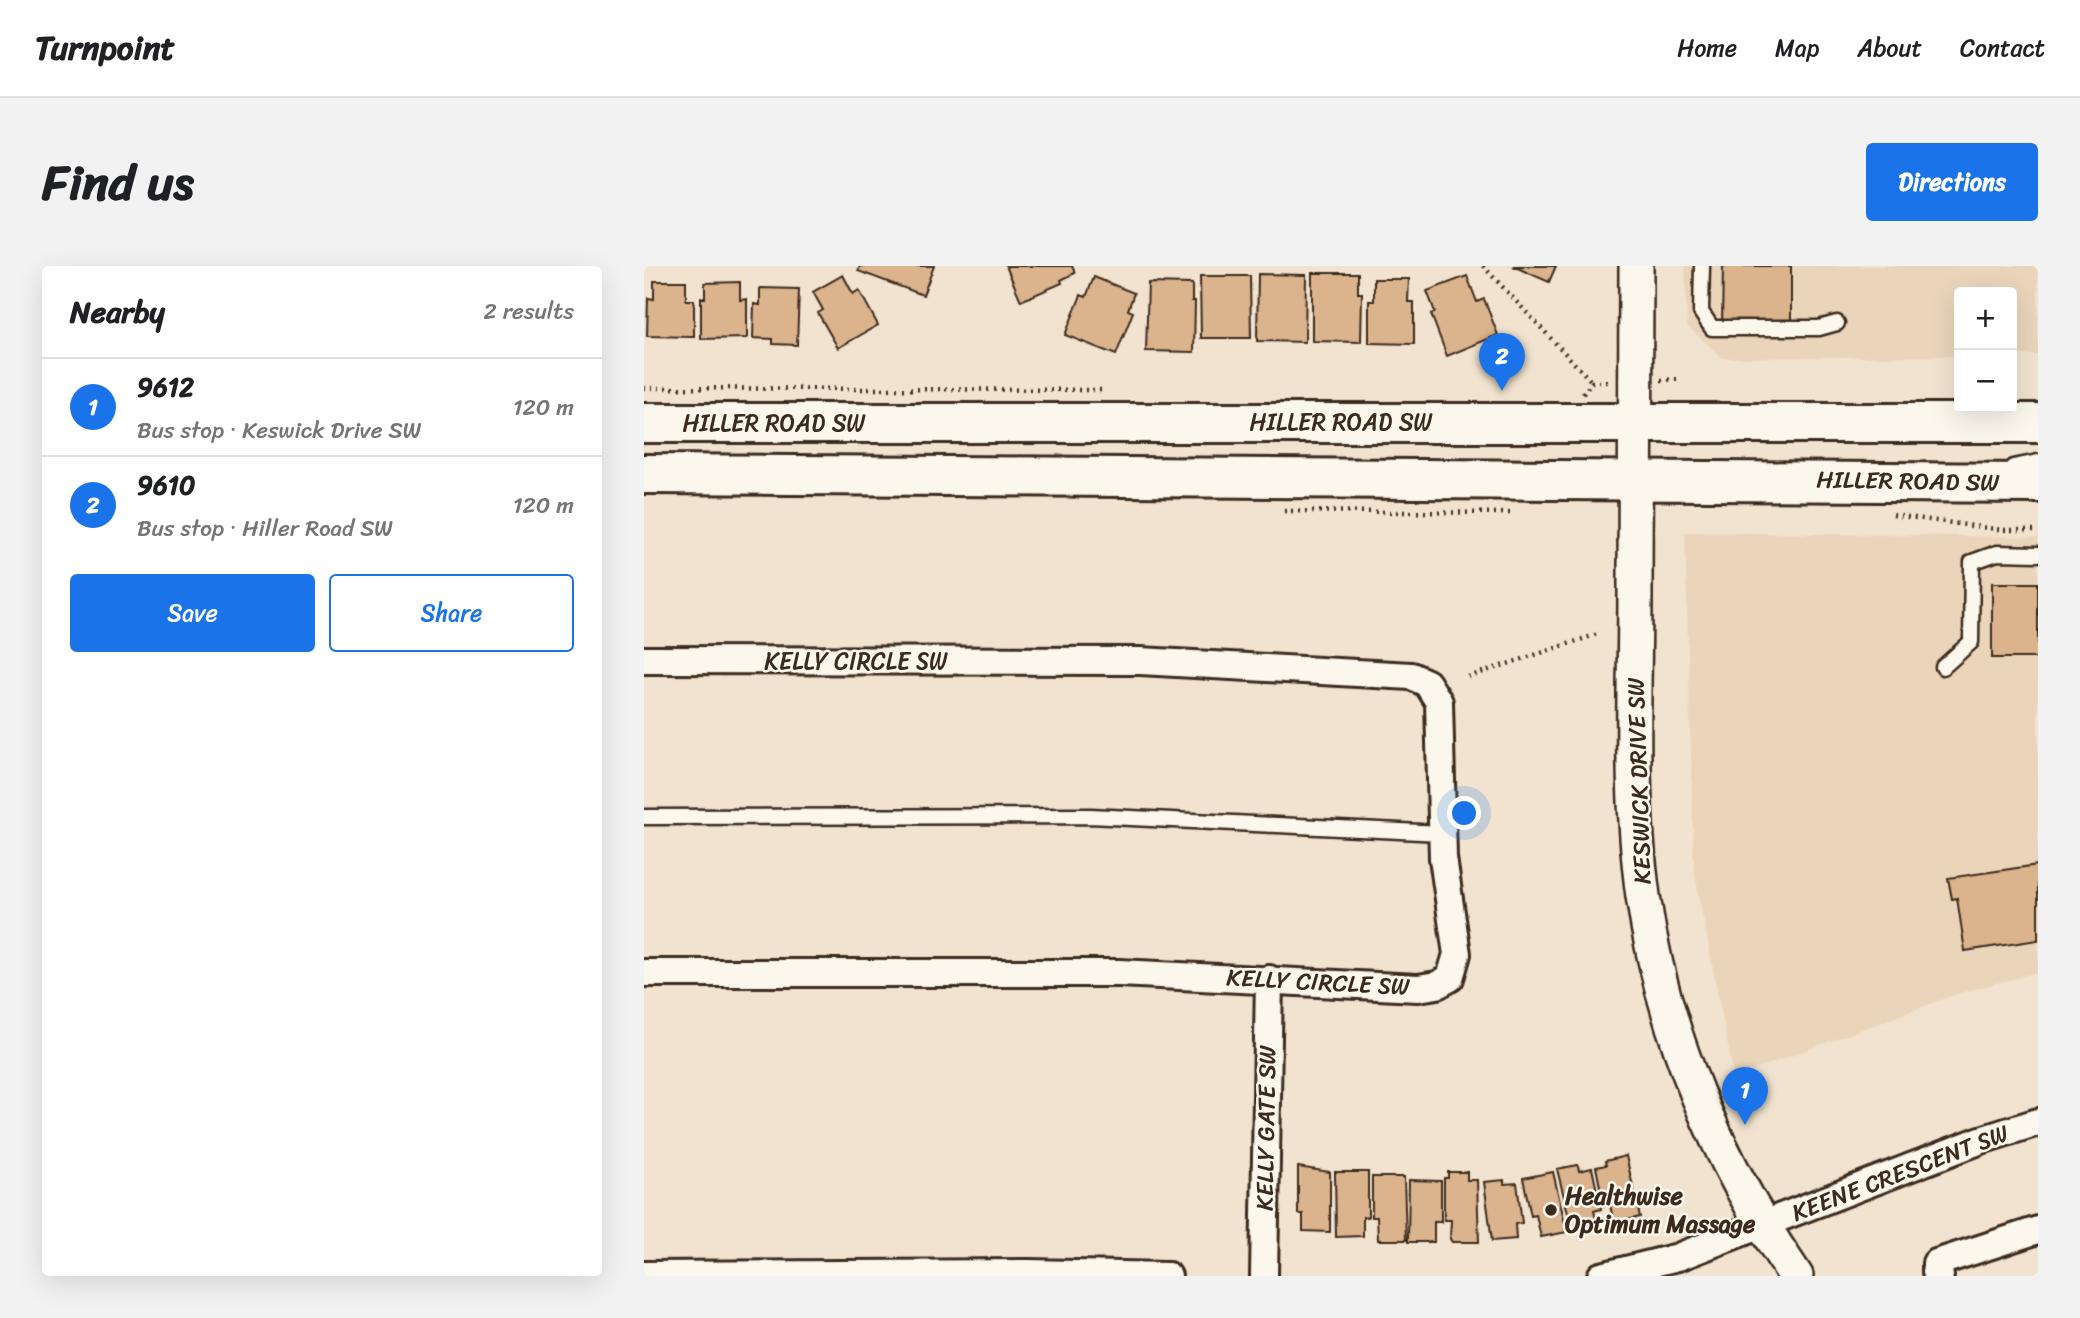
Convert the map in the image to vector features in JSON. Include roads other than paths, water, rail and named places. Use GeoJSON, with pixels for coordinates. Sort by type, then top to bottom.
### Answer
{"type":"FeatureCollection","features":[{"type":"Feature","properties":{"kind":"main road","name":"HILLER ROAD SW"},"geometry":{"type":"LineString","coordinates":[[644,423],[2038,423]]}},
{"type":"Feature","properties":{"kind":"main road","name":"HILLER ROAD SW"},"geometry":{"type":"LineString","coordinates":[[644,474],[2038,483]]}},
{"type":"Feature","properties":{"kind":"street","name":"KESWICK DRIVE SW"},"geometry":{"type":"LineString","coordinates":[[1636,266],[1635,804],[1643,897],[1658,974],[1688,1070],[1724,1157],[1762,1225],[1796,1276]]}},
{"type":"Feature","properties":{"kind":"street","name":"KELLY CIRCLE SW"},"geometry":{"type":"LineString","coordinates":[[644,660],[1140,661],[1411,676],[1427,682],[1439,702],[1441,833],[1457,954],[1450,978],[1437,985],[1418,988],[1119,974],[644,973]]}},
{"type":"Feature","properties":{"kind":"street","name":"KELLY GATE SW"},"geometry":{"type":"LineString","coordinates":[[1264,1276],[1269,979]]}},
{"type":"Feature","properties":{"kind":"street","name":"KEENE CRESCENT SW"},"geometry":{"type":"LineString","coordinates":[[1601,1276],[1678,1256],[1981,1140],[2038,1122]]}},
{"type":"Feature","properties":{"kind":"street"},"geometry":{"type":"LineString","coordinates":[[1940,1276],[1936,1272],[1936,1263],[2038,1230]]}},
{"type":"Feature","properties":{"kind":"street"},"geometry":{"type":"LineString","coordinates":[[644,1275],[1168,1276]]}},
{"type":"Feature","properties":{"kind":"lane"},"geometry":{"type":"LineString","coordinates":[[1702,266],[1702,312],[1712,328],[1819,328],[1837,323]]}},
{"type":"Feature","properties":{"kind":"lane"},"geometry":{"type":"LineString","coordinates":[[1946,481],[2038,462]]}},
{"type":"Feature","properties":{"kind":"lane"},"geometry":{"type":"LineString","coordinates":[[1943,667],[1971,642],[1972,562],[1997,553],[2038,554]]}},
{"type":"Feature","properties":{"kind":"lane"},"geometry":{"type":"LineString","coordinates":[[644,817],[1090,816],[1441,833]]}},
{"type":"Feature","properties":{"kind":"place","name":"9610"},"geometry":{"type":"Point","coordinates":[1502,391]}},
{"type":"Feature","properties":{"kind":"place","name":"9612"},"geometry":{"type":"Point","coordinates":[1745,1125]}},
{"type":"Feature","properties":{"kind":"place","name":"Healthwise Optimum Massage"},"geometry":{"type":"Point","coordinates":[1551,1210]}}]}
